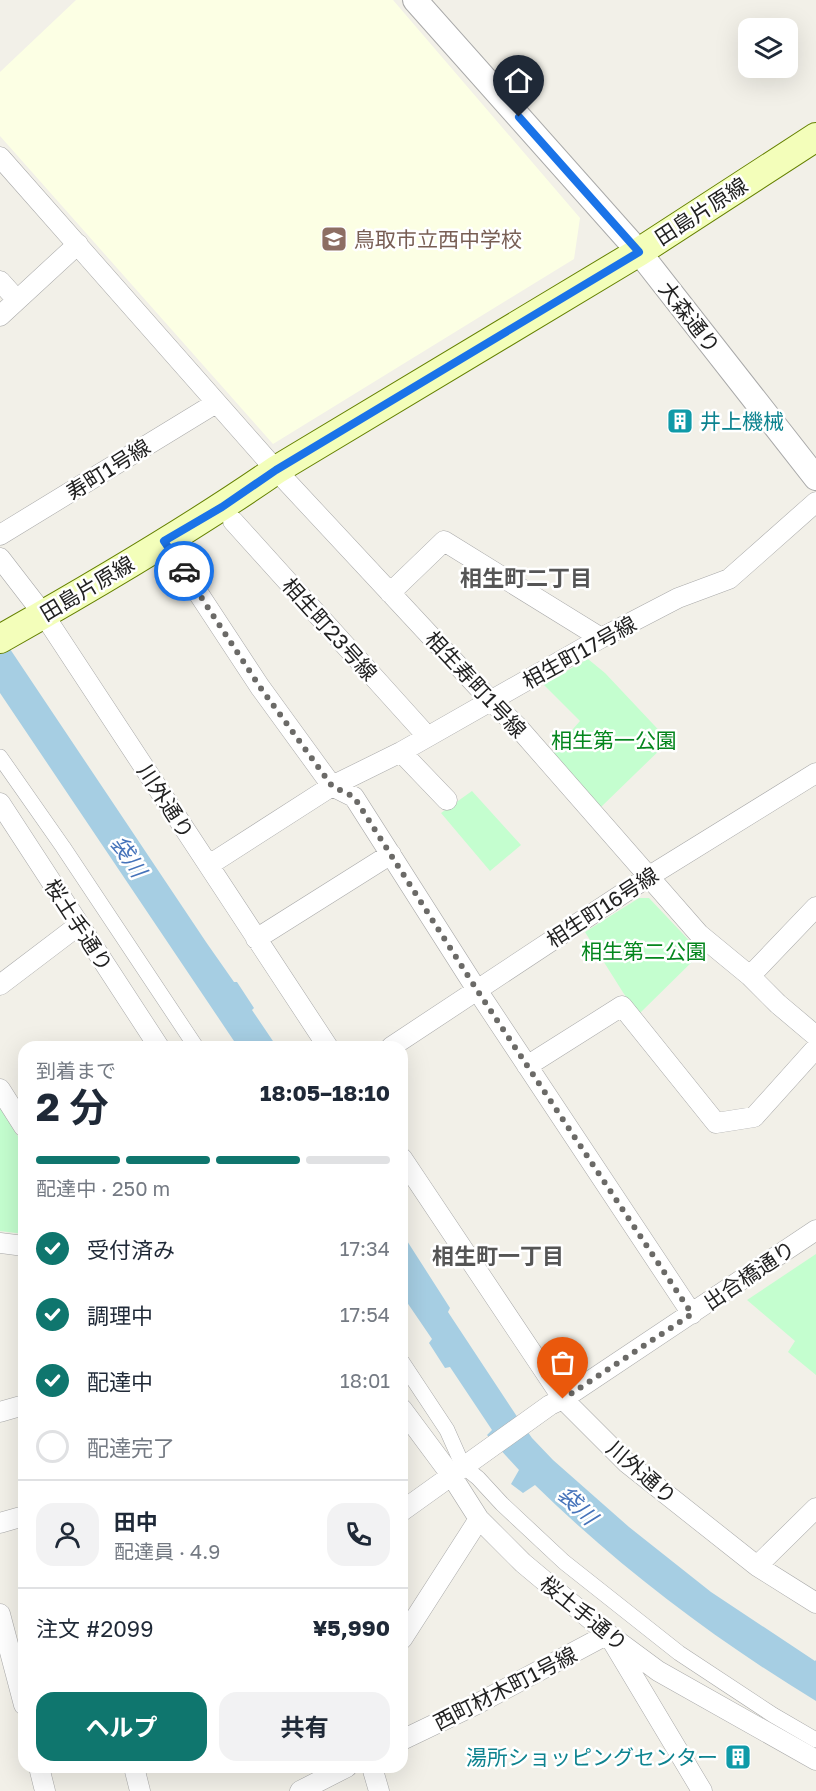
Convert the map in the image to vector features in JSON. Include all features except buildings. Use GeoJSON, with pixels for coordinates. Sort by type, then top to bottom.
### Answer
{"type":"FeatureCollection","features":[{"type":"Feature","properties":{"kind":"main road","name":"田島片原線"},"geometry":{"type":"LineString","coordinates":[[22,627],[222,507],[276,470],[639,252],[816,137]]}},
{"type":"Feature","properties":{"kind":"street","name":"大森通り"},"geometry":{"type":"LineString","coordinates":[[415,0],[639,252],[816,478]]}},
{"type":"Feature","properties":{"kind":"street"},"geometry":{"type":"LineString","coordinates":[[0,157],[78,244],[0,316]]}},
{"type":"Feature","properties":{"kind":"street","name":"相生寿町1号線"},"geometry":{"type":"LineString","coordinates":[[78,244],[276,470],[491,702],[517,726],[699,934],[750,976],[778,1004],[816,1036]]}},
{"type":"Feature","properties":{"kind":"street"},"geometry":{"type":"LineString","coordinates":[[0,281],[17,300]]}},
{"type":"Feature","properties":{"kind":"street","name":"寿町1号線"},"geometry":{"type":"LineString","coordinates":[[0,535],[216,402]]}},
{"type":"Feature","properties":{"kind":"street","name":"相生町17号線"},"geometry":{"type":"LineString","coordinates":[[208,865],[332,786],[401,752],[601,638],[678,598],[729,579],[816,502]]}},
{"type":"Feature","properties":{"kind":"street","name":"相生町23号線"},"geometry":{"type":"LineString","coordinates":[[233,521],[427,736]]}},
{"type":"Feature","properties":{"kind":"street"},"geometry":{"type":"LineString","coordinates":[[164,541],[260,687],[332,786],[354,797],[477,990],[692,1314]]}},
{"type":"Feature","properties":{"kind":"street"},"geometry":{"type":"LineString","coordinates":[[390,593],[444,541],[601,638]]}},
{"type":"Feature","properties":{"kind":"street","name":"川外通り"},"geometry":{"type":"LineString","coordinates":[[0,558],[22,627],[208,865],[324,1041]]}},
{"type":"Feature","properties":{"kind":"street"},"geometry":{"type":"LineString","coordinates":[[401,752],[447,800]]}},
{"type":"Feature","properties":{"kind":"street"},"geometry":{"type":"LineString","coordinates":[[0,757],[93,904],[192,1041]]}},
{"type":"Feature","properties":{"kind":"street","name":"相生町16号線"},"geometry":{"type":"LineString","coordinates":[[400,1041],[648,877],[816,773]]}},
{"type":"Feature","properties":{"kind":"street","name":"桜土手通り"},"geometry":{"type":"LineString","coordinates":[[0,802],[155,1041]]}},
{"type":"Feature","properties":{"kind":"street"},"geometry":{"type":"LineString","coordinates":[[256,939],[391,854]]}},
{"type":"Feature","properties":{"kind":"street"},"geometry":{"type":"LineString","coordinates":[[750,976],[816,907]]}},
{"type":"Feature","properties":{"kind":"street"},"geometry":{"type":"LineString","coordinates":[[0,985],[79,926]]}},
{"type":"Feature","properties":{"kind":"street"},"geometry":{"type":"LineString","coordinates":[[527,1066],[622,1006],[716,1123],[754,1117],[816,1048]]}},
{"type":"Feature","properties":{"kind":"street"},"geometry":{"type":"LineString","coordinates":[[0,1089],[18,1118]]}},
{"type":"Feature","properties":{"kind":"street","name":"川外通り"},"geometry":{"type":"LineString","coordinates":[[408,1167],[557,1402],[627,1463],[757,1566],[816,1603]]}},
{"type":"Feature","properties":{"kind":"street","name":"出合橋通り"},"geometry":{"type":"LineString","coordinates":[[408,1507],[557,1402],[816,1230]]}},
{"type":"Feature","properties":{"kind":"street"},"geometry":{"type":"LineString","coordinates":[[0,1243],[18,1245]]}},
{"type":"Feature","properties":{"kind":"street"},"geometry":{"type":"LineString","coordinates":[[408,1371],[447,1430],[464,1466],[564,1562],[649,1639],[816,1740]]}},
{"type":"Feature","properties":{"kind":"street"},"geometry":{"type":"LineString","coordinates":[[0,1412],[18,1408]]}},
{"type":"Feature","properties":{"kind":"street","name":"桜土手通り"},"geometry":{"type":"LineString","coordinates":[[408,1415],[464,1466],[479,1519],[523,1563],[608,1634],[658,1671],[816,1760]]}},
{"type":"Feature","properties":{"kind":"street"},"geometry":{"type":"LineString","coordinates":[[757,1566],[816,1508]]}},
{"type":"Feature","properties":{"kind":"street"},"geometry":{"type":"LineString","coordinates":[[0,1523],[18,1518]]}},
{"type":"Feature","properties":{"kind":"street"},"geometry":{"type":"LineString","coordinates":[[408,1630],[479,1519]]}},
{"type":"Feature","properties":{"kind":"street"},"geometry":{"type":"LineString","coordinates":[[0,1614],[18,1682]]}},
{"type":"Feature","properties":{"kind":"street"},"geometry":{"type":"LineString","coordinates":[[608,1634],[702,1791]]}},
{"type":"Feature","properties":{"kind":"street","name":"西町材木町1号線"},"geometry":{"type":"LineString","coordinates":[[408,1737],[477,1704],[608,1634]]}},
{"type":"Feature","properties":{"kind":"street"},"geometry":{"type":"LineString","coordinates":[[40,1773],[45,1791]]}},
{"type":"Feature","properties":{"kind":"street"},"geometry":{"type":"LineString","coordinates":[[136,1773],[140,1791]]}},
{"type":"Feature","properties":{"kind":"street"},"geometry":{"type":"LineString","coordinates":[[300,1791],[335,1773]]}},
{"type":"Feature","properties":{"kind":"street"},"geometry":{"type":"LineString","coordinates":[[374,1773],[379,1791]]}},
{"type":"Feature","properties":{"kind":"shaded area","name":"鳥取市立西中学校"},"geometry":{"type":"Polygon","coordinates":[[[76,0],[393,0],[580,218],[574,259],[273,444],[0,136],[0,72],[76,0]]]}},
{"type":"Feature","properties":{"kind":"green space","name":"相生第一公園"},"geometry":{"type":"Polygon","coordinates":[[[588,659],[605,673],[669,741],[601,807],[552,753],[580,721],[543,684],[588,659]]]}},
{"type":"Feature","properties":{"kind":"green space"},"geometry":{"type":"Polygon","coordinates":[[[472,791],[521,845],[490,871],[441,813],[472,791]]]}},
{"type":"Feature","properties":{"kind":"green space","name":"相生第二公園"},"geometry":{"type":"Polygon","coordinates":[[[639,898],[649,898],[701,953],[639,1014],[585,932],[639,898]]]}},
{"type":"Feature","properties":{"kind":"green space"},"geometry":{"type":"Polygon","coordinates":[[[0,1108],[18,1136],[18,1233],[0,1231],[0,1108]]]}},
{"type":"Feature","properties":{"kind":"green space"},"geometry":{"type":"Polygon","coordinates":[[[816,1254],[816,1375],[788,1352],[795,1341],[747,1300],[816,1254]]]}},
{"type":"Feature","properties":{"kind":"water","name":"袋川"},"geometry":{"type":"Polygon","coordinates":[[[0,634],[206,942],[234,982],[237,982],[273,1041],[234,1041],[0,693],[0,634]]]}},
{"type":"Feature","properties":{"kind":"water","name":"袋川"},"geometry":{"type":"Polygon","coordinates":[[[408,1242],[450,1308],[448,1312],[532,1438],[553,1460],[629,1527],[711,1592],[816,1660],[816,1701],[741,1653],[669,1601],[600,1545],[535,1485],[523,1493],[511,1484],[519,1470],[487,1435],[492,1430],[450,1367],[445,1368],[429,1343],[432,1339],[408,1304],[408,1242]]]}},
{"type":"Feature","properties":{"kind":"way so far"},"geometry":{"type":"LineString","coordinates":[[184,571],[260,687],[332,786],[354,797],[477,990],[692,1314],[563,1399]]}},
{"type":"Feature","properties":{"kind":"place","name":"鳥取市立西中学校"},"geometry":{"type":"Point","coordinates":[334,239]}},
{"type":"Feature","properties":{"kind":"place","name":"井上機械"},"geometry":{"type":"Point","coordinates":[680,421]}},
{"type":"Feature","properties":{"kind":"place","name":"湯所ショッピングセンター"},"geometry":{"type":"Point","coordinates":[738,1757]}},
{"type":"Feature","properties":{"kind":"district","name":"相生町二丁目"},"geometry":{"type":"Point","coordinates":[526,577]}},
{"type":"Feature","properties":{"kind":"district","name":"相生町一丁目"},"geometry":{"type":"Point","coordinates":[498,1255]}},
{"type":"Feature","properties":{"kind":"route"},"geometry":{"type":"LineString","coordinates":[[184,571],[164,541],[222,507],[276,470],[639,252],[519,117]]}}]}
